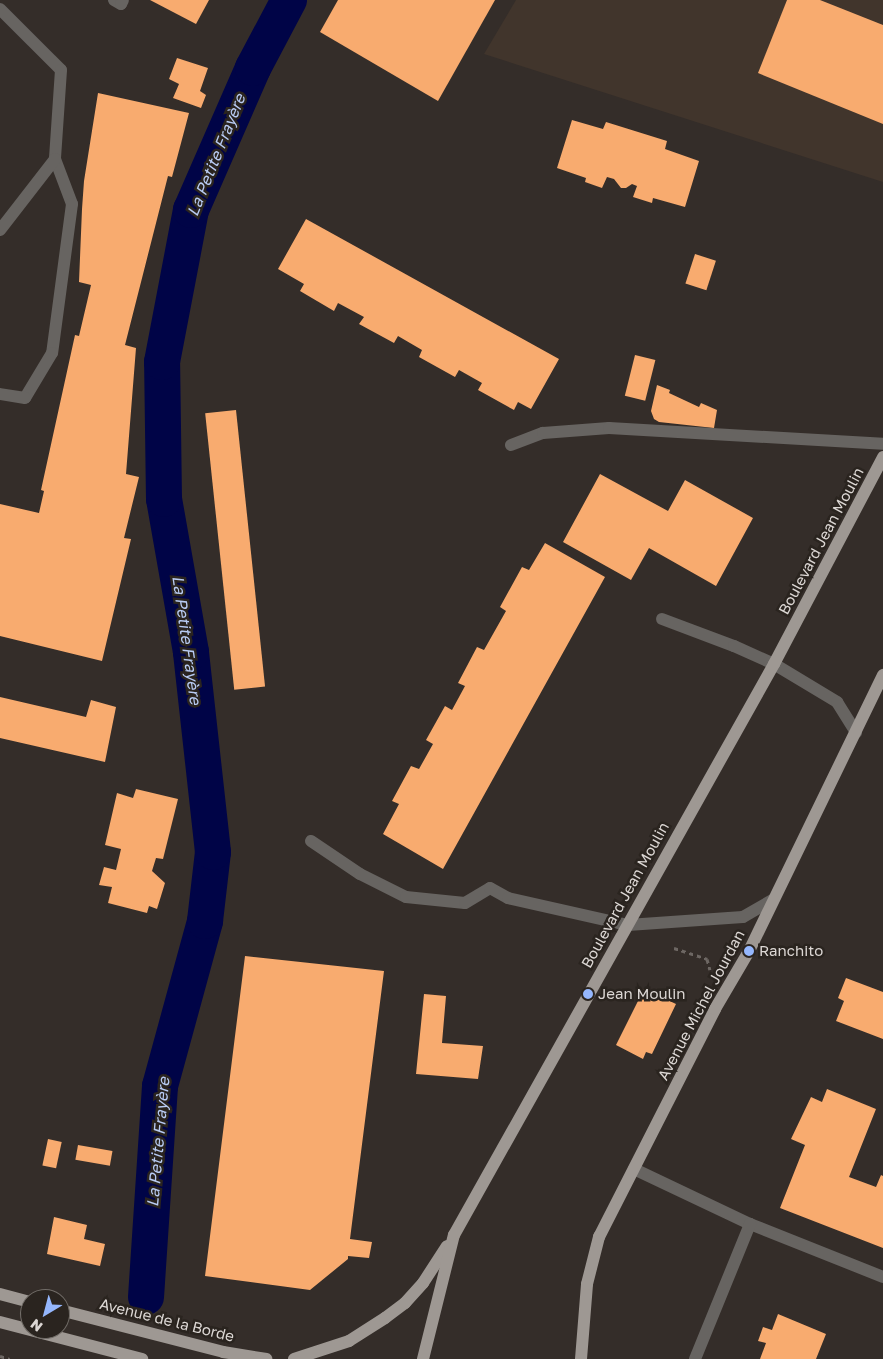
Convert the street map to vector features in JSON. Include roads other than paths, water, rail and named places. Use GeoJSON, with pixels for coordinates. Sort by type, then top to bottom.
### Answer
{"type":"FeatureCollection","features":[{"type":"Feature","properties":{"kind":"main road","name":"Boulevard Jean Moulin"},"geometry":{"type":"LineString","coordinates":[[423,1359],[454,1235],[774,664],[883,457]]}},
{"type":"Feature","properties":{"kind":"main road","name":"Avenue Michel Jourdan"},"geometry":{"type":"LineString","coordinates":[[581,1359],[587,1284],[599,1238],[727,989],[749,951],[883,676]]}},
{"type":"Feature","properties":{"kind":"main road"},"geometry":{"type":"LineString","coordinates":[[294,1359],[349,1341],[405,1303],[423,1283],[454,1235]]}},
{"type":"Feature","properties":{"kind":"main road"},"geometry":{"type":"LineString","coordinates":[[0,1294],[20,1299]]}},
{"type":"Feature","properties":{"kind":"main road","name":"Avenue de la Borde"},"geometry":{"type":"LineString","coordinates":[[70,1313],[223,1352],[266,1359]]}},
{"type":"Feature","properties":{"kind":"main road"},"geometry":{"type":"LineString","coordinates":[[0,1322],[142,1359]]}},
{"type":"Feature","properties":{"kind":"lane"},"geometry":{"type":"LineString","coordinates":[[114,0],[121,4],[123,0]]}},
{"type":"Feature","properties":{"kind":"lane"},"geometry":{"type":"LineString","coordinates":[[0,9],[61,70],[55,160],[72,204],[52,353],[25,398],[0,394]]}},
{"type":"Feature","properties":{"kind":"lane"},"geometry":{"type":"LineString","coordinates":[[0,230],[55,160]]}},
{"type":"Feature","properties":{"kind":"lane"},"geometry":{"type":"LineString","coordinates":[[511,444],[543,433],[608,428],[883,444]]}},
{"type":"Feature","properties":{"kind":"lane"},"geometry":{"type":"LineString","coordinates":[[662,618],[774,664],[837,702],[856,732]]}},
{"type":"Feature","properties":{"kind":"lane"},"geometry":{"type":"LineString","coordinates":[[311,841],[360,874],[406,897],[465,903],[490,888],[508,898],[628,925],[714,921],[743,917],[773,900]]}},
{"type":"Feature","properties":{"kind":"lane"},"geometry":{"type":"LineString","coordinates":[[634,1169],[750,1224],[883,1277]]}},
{"type":"Feature","properties":{"kind":"lane"},"geometry":{"type":"LineString","coordinates":[[695,1359],[750,1224]]}},
{"type":"Feature","properties":{"kind":"waterway","name":"La Petite Frayère"},"geometry":{"type":"LineString","coordinates":[[146,1297],[160,1086],[205,921],[213,852],[191,652],[164,499],[162,362],[191,210],[253,68],[289,0]]}},
{"type":"Feature","properties":{"kind":"place","name":"Ranchito"},"geometry":{"type":"Point","coordinates":[749,951]}},
{"type":"Feature","properties":{"kind":"place","name":"Jean Moulin"},"geometry":{"type":"Point","coordinates":[588,994]}}]}
